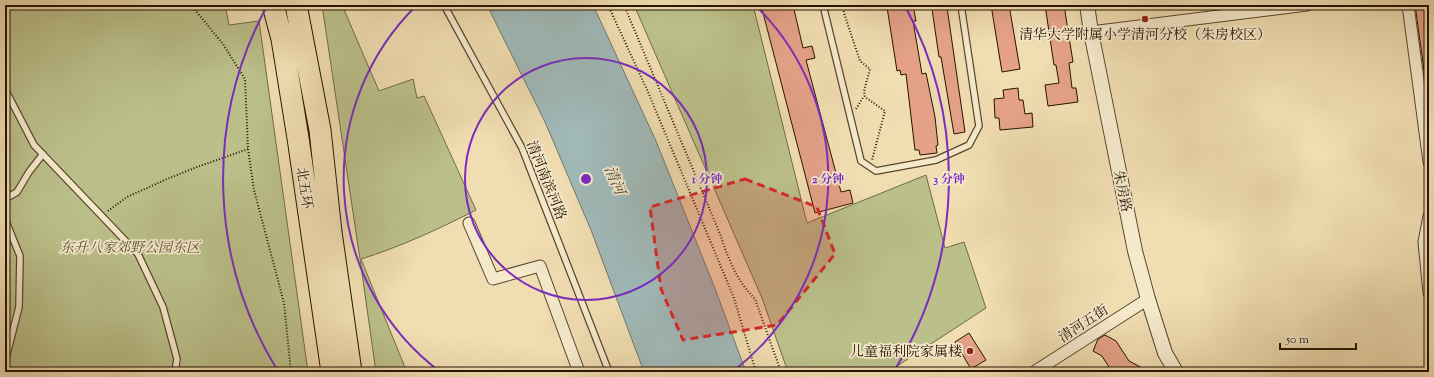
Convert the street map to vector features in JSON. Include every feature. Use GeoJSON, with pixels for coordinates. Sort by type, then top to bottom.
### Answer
{"type":"FeatureCollection","features":[{"type":"Feature","properties":{"kind":"highway","name":"北五环"},"geometry":{"type":"LineString","coordinates":[[273,5],[282,39],[298,138],[332,372]]}},
{"type":"Feature","properties":{"kind":"highway","name":"北五环"},"geometry":{"type":"LineString","coordinates":[[296,5],[320,130],[331,232],[351,372]]}},
{"type":"Feature","properties":{"kind":"street","name":"朱房路"},"geometry":{"type":"LineString","coordinates":[[1087,5],[1091,32],[1135,251],[1165,354],[1176,372]]}},
{"type":"Feature","properties":{"kind":"street"},"geometry":{"type":"LineString","coordinates":[[1091,32],[1307,5]]}},
{"type":"Feature","properties":{"kind":"street"},"geometry":{"type":"LineString","coordinates":[[1408,5],[1429,162]]}},
{"type":"Feature","properties":{"kind":"street"},"geometry":{"type":"LineString","coordinates":[[1429,216],[1424,242],[1429,293]]}},
{"type":"Feature","properties":{"kind":"street"},"geometry":{"type":"LineString","coordinates":[[469,223],[493,279],[540,266],[579,372]]}},
{"type":"Feature","properties":{"kind":"street","name":"清河五街"},"geometry":{"type":"LineString","coordinates":[[1034,372],[1148,299]]}},
{"type":"Feature","properties":{"kind":"lane","name":"清河南滨河路"},"geometry":{"type":"LineString","coordinates":[[444,5],[522,148],[609,372]]}},
{"type":"Feature","properties":{"kind":"lane"},"geometry":{"type":"LineString","coordinates":[[823,5],[861,161],[876,170],[936,160],[969,145],[979,126],[960,5]]}},
{"type":"Feature","properties":{"kind":"lane"},"geometry":{"type":"LineString","coordinates":[[5,89],[34,145],[138,254],[163,307],[177,359],[176,372]]}},
{"type":"Feature","properties":{"kind":"lane"},"geometry":{"type":"LineString","coordinates":[[5,199],[17,192],[29,172],[43,154]]}},
{"type":"Feature","properties":{"kind":"lane"},"geometry":{"type":"LineString","coordinates":[[5,219],[20,256],[19,307],[5,362]]}},
{"type":"Feature","properties":{"kind":"path"},"geometry":{"type":"LineString","coordinates":[[191,5],[223,44],[245,79],[248,149],[254,190],[284,303],[291,372]]}},
{"type":"Feature","properties":{"kind":"path"},"geometry":{"type":"LineString","coordinates":[[236,6],[253,5]]}},
{"type":"Feature","properties":{"kind":"path"},"geometry":{"type":"LineString","coordinates":[[608,5],[648,92],[734,298],[756,372]]}},
{"type":"Feature","properties":{"kind":"path"},"geometry":{"type":"LineString","coordinates":[[624,5],[720,234],[727,256],[737,277],[746,291],[755,299],[780,372]]}},
{"type":"Feature","properties":{"kind":"path"},"geometry":{"type":"LineString","coordinates":[[843,5],[844,13],[860,61],[870,69],[864,91],[865,97],[885,111],[870,167]]}},
{"type":"Feature","properties":{"kind":"path"},"geometry":{"type":"LineString","coordinates":[[851,120],[865,95]]}},
{"type":"Feature","properties":{"kind":"path"},"geometry":{"type":"LineString","coordinates":[[102,216],[127,197],[197,166],[248,149]]}},
{"type":"Feature","properties":{"kind":"highlighted area"},"geometry":{"type":"Polygon","coordinates":[[[745,179],[817,207],[835,254],[777,325],[683,340],[661,289],[650,207],[745,179]]]}},
{"type":"Feature","properties":{"kind":"green space","name":"东升八家郊野公园东区"},"geometry":{"type":"Polygon","coordinates":[[[31,5],[225,5],[229,25],[259,21],[308,372],[5,372],[5,10],[31,5]]]}},
{"type":"Feature","properties":{"kind":"green space"},"geometry":{"type":"Polygon","coordinates":[[[322,5],[342,5],[379,91],[413,79],[417,98],[424,96],[476,210],[419,237],[361,259],[408,372],[376,372],[322,5]]]}},
{"type":"Feature","properties":{"kind":"green space"},"geometry":{"type":"Polygon","coordinates":[[[634,5],[753,5],[807,223],[926,175],[945,248],[964,242],[986,308],[888,372],[788,372],[762,298],[634,5]]]}},
{"type":"Feature","properties":{"kind":"water","name":"清河"},"geometry":{"type":"Polygon","coordinates":[[[487,5],[593,5],[656,141],[714,286],[746,372],[644,372],[591,230],[545,122],[487,5]]]}},
{"type":"Feature","properties":{"kind":"building"},"geometry":{"type":"Polygon","coordinates":[[[761,5],[793,5],[803,48],[812,46],[815,58],[806,60],[841,192],[850,190],[853,203],[815,213],[761,5]]]}},
{"type":"Feature","properties":{"kind":"building"},"geometry":{"type":"Polygon","coordinates":[[[890,5],[913,5],[916,21],[913,21],[922,74],[926,73],[935,117],[938,145],[936,146],[937,153],[920,155],[919,150],[915,150],[906,74],[901,75],[900,70],[897,71],[887,7],[890,5]]]}},
{"type":"Feature","properties":{"kind":"building"},"geometry":{"type":"Polygon","coordinates":[[[991,5],[1009,5],[1020,69],[1002,72],[991,5]]]}},
{"type":"Feature","properties":{"kind":"building"},"geometry":{"type":"Polygon","coordinates":[[[1045,5],[1064,5],[1073,62],[1069,63],[1072,88],[1076,88],[1078,102],[1048,106],[1045,85],[1059,83],[1056,65],[1054,65],[1045,5]]]}},
{"type":"Feature","properties":{"kind":"building"},"geometry":{"type":"Polygon","coordinates":[[[1415,5],[1429,5],[1429,91],[1427,91],[1415,5]]]}},
{"type":"Feature","properties":{"kind":"building"},"geometry":{"type":"Polygon","coordinates":[[[947,7],[965,132],[954,134],[941,57],[939,57],[932,9],[947,7]]]}},
{"type":"Feature","properties":{"kind":"building"},"geometry":{"type":"Polygon","coordinates":[[[1018,88],[1019,100],[1023,100],[1025,114],[1032,113],[1033,127],[1000,130],[999,118],[995,118],[994,99],[1004,98],[1003,90],[1018,88]]]}},
{"type":"Feature","properties":{"kind":"building","name":"儿童福利院家属楼"},"geometry":{"type":"Polygon","coordinates":[[[969,333],[986,360],[971,369],[955,342],[969,333]]]}},
{"type":"Feature","properties":{"kind":"building"},"geometry":{"type":"Polygon","coordinates":[[[1105,335],[1116,341],[1129,361],[1150,372],[1112,372],[1102,356],[1093,351],[1098,339],[1105,335]]]}},
{"type":"Feature","properties":{"kind":"place","name":"清华大学附属小学清河分校（朱房校区）"},"geometry":{"type":"Point","coordinates":[1145,19]}},
{"type":"Feature","properties":{"kind":"place","name":"儿童福利院家属楼"},"geometry":{"type":"Point","coordinates":[970,351]}}]}
